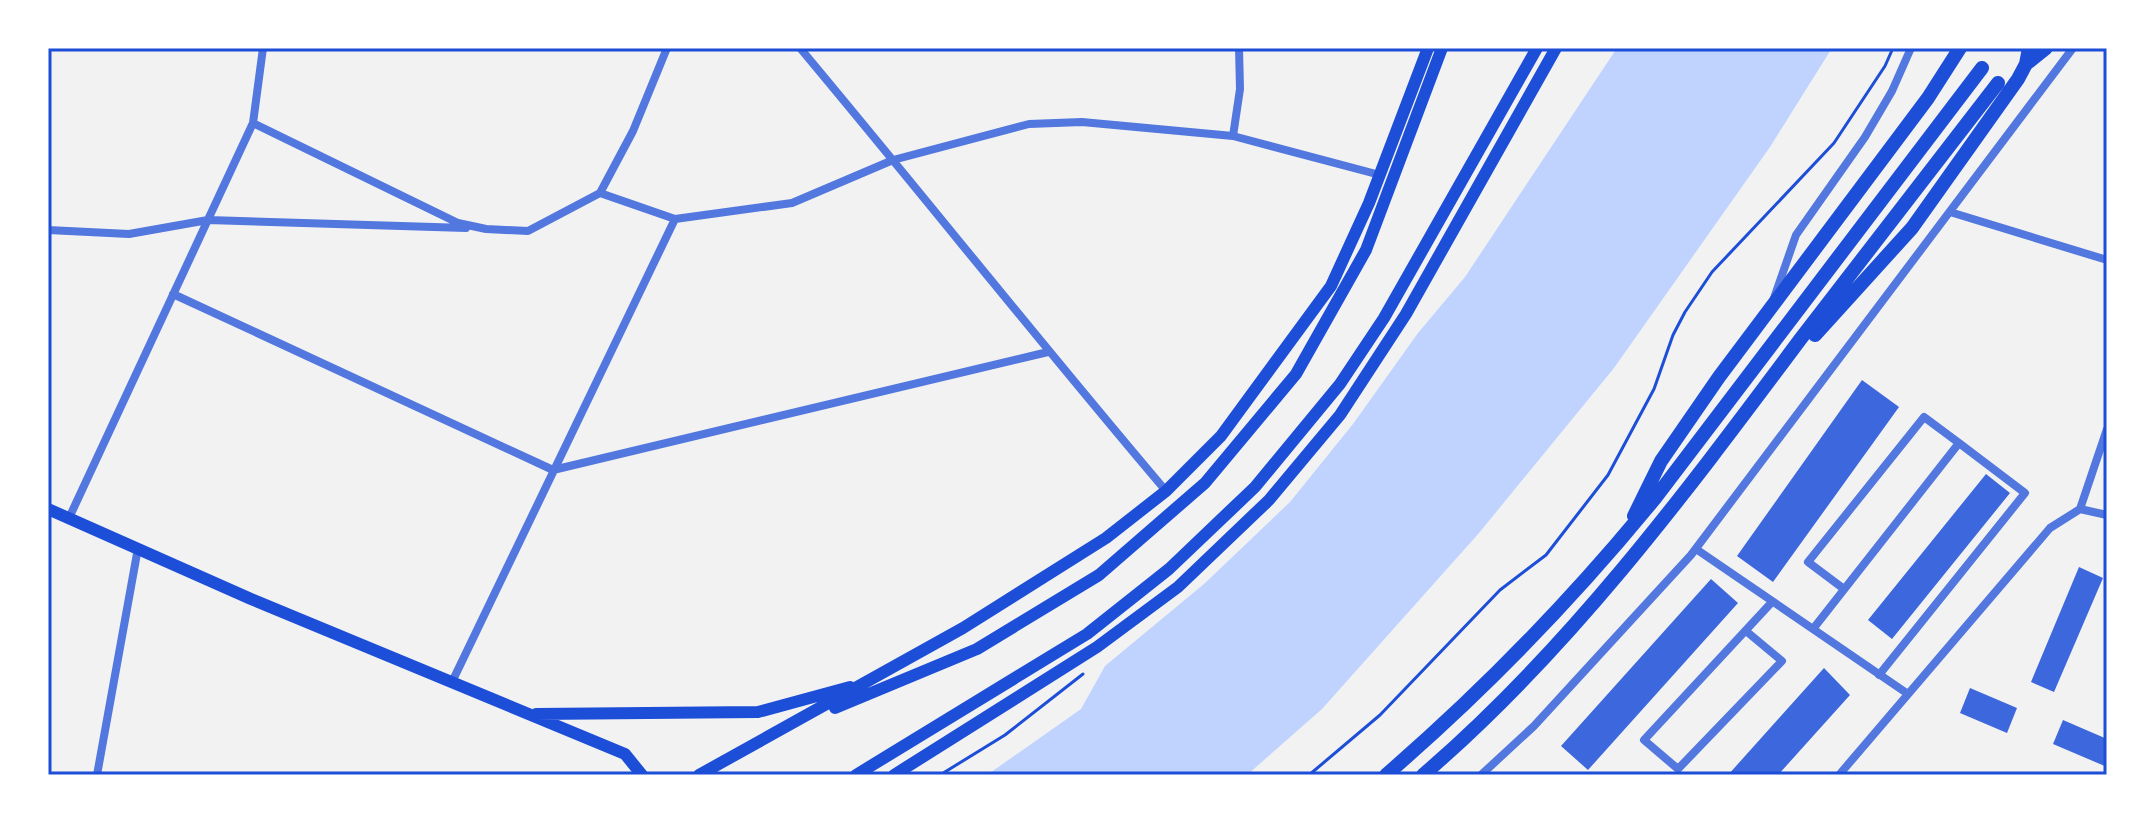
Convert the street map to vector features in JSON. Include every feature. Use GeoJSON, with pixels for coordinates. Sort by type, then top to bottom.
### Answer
{"type":"FeatureCollection","features":[{"type":"Feature","properties":{"kind":"highway"},"geometry":{"type":"LineString","coordinates":[[1625,535],[1661,461],[1719,377],[1928,98],[1960,48]]}},
{"type":"Feature","properties":{"kind":"highway"},"geometry":{"type":"LineString","coordinates":[[2018,79],[2020,48]]}},
{"type":"Feature","properties":{"kind":"highway"},"geometry":{"type":"LineString","coordinates":[[1753,404],[1912,228],[2018,79],[2026,64],[2029,48]]}},
{"type":"Feature","properties":{"kind":"highway"},"geometry":{"type":"LineString","coordinates":[[2026,64],[2046,48]]}},
{"type":"Feature","properties":{"kind":"highway"},"geometry":{"type":"LineString","coordinates":[[1386,775],[1438,730],[1625,535],[1982,68]]}},
{"type":"Feature","properties":{"kind":"highway"},"geometry":{"type":"LineString","coordinates":[[1423,775],[1466,738],[1546,656],[1688,491],[1998,83]]}},
{"type":"Feature","properties":{"kind":"highway"},"geometry":{"type":"LineString","coordinates":[[1372,775],[1438,730]]}},
{"type":"Feature","properties":{"kind":"highway"},"geometry":{"type":"LineString","coordinates":[[1436,775],[1466,738]]}},
{"type":"Feature","properties":{"kind":"main road"},"geometry":{"type":"LineString","coordinates":[[699,775],[963,628],[1106,538],[1166,491],[1221,436],[1331,286],[1380,175],[1428,48]]}},
{"type":"Feature","properties":{"kind":"main road"},"geometry":{"type":"LineString","coordinates":[[784,730],[977,649],[1099,575],[1205,483],[1296,374],[1366,250],[1442,48]]}},
{"type":"Feature","properties":{"kind":"main road"},"geometry":{"type":"LineString","coordinates":[[856,775],[1087,634],[1169,569],[1255,487],[1340,384],[1384,318],[1537,48]]}},
{"type":"Feature","properties":{"kind":"main road"},"geometry":{"type":"LineString","coordinates":[[894,775],[1097,647],[1178,587],[1269,500],[1340,415],[1406,314],[1556,48]]}},
{"type":"Feature","properties":{"kind":"main road"},"geometry":{"type":"LineString","coordinates":[[48,509],[251,599],[625,754],[642,775]]}},
{"type":"Feature","properties":{"kind":"main road"},"geometry":{"type":"LineString","coordinates":[[528,714],[758,712],[869,682]]}},
{"type":"Feature","properties":{"kind":"street"},"geometry":{"type":"LineString","coordinates":[[69,518],[253,123],[263,48]]}},
{"type":"Feature","properties":{"kind":"street"},"geometry":{"type":"LineString","coordinates":[[48,230],[129,234],[208,220],[528,231],[600,193],[633,131],[667,48]]}},
{"type":"Feature","properties":{"kind":"street"},"geometry":{"type":"LineString","coordinates":[[800,48],[1048,352],[1166,491]]}},
{"type":"Feature","properties":{"kind":"street"},"geometry":{"type":"LineString","coordinates":[[1233,136],[1240,89],[1239,48]]}},
{"type":"Feature","properties":{"kind":"street"},"geometry":{"type":"LineString","coordinates":[[1770,311],[1796,235],[1865,137],[1892,91],[1911,48]]}},
{"type":"Feature","properties":{"kind":"street"},"geometry":{"type":"LineString","coordinates":[[1481,775],[1534,726],[1696,549],[2073,48]]}},
{"type":"Feature","properties":{"kind":"street"},"geometry":{"type":"LineString","coordinates":[[600,193],[675,219],[792,203],[893,160],[1029,124],[1082,122],[1233,136],[1380,175]]}},
{"type":"Feature","properties":{"kind":"street"},"geometry":{"type":"LineString","coordinates":[[253,123],[458,223],[486,229]]}},
{"type":"Feature","properties":{"kind":"street"},"geometry":{"type":"LineString","coordinates":[[1950,212],[2107,260]]}},
{"type":"Feature","properties":{"kind":"street"},"geometry":{"type":"LineString","coordinates":[[452,682],[675,219]]}},
{"type":"Feature","properties":{"kind":"street"},"geometry":{"type":"LineString","coordinates":[[173,294],[553,470],[1048,352]]}},
{"type":"Feature","properties":{"kind":"street"},"geometry":{"type":"LineString","coordinates":[[1844,589],[1808,562],[1924,417],[2025,493],[1879,675]]}},
{"type":"Feature","properties":{"kind":"street"},"geometry":{"type":"LineString","coordinates":[[1839,775],[2050,528],[2080,509],[2107,429]]}},
{"type":"Feature","properties":{"kind":"street"},"geometry":{"type":"LineString","coordinates":[[1813,629],[1959,443]]}},
{"type":"Feature","properties":{"kind":"street"},"geometry":{"type":"LineString","coordinates":[[2080,509],[2107,515]]}},
{"type":"Feature","properties":{"kind":"street"},"geometry":{"type":"LineString","coordinates":[[97,775],[138,548]]}},
{"type":"Feature","properties":{"kind":"street"},"geometry":{"type":"LineString","coordinates":[[1696,549],[1908,694]]}},
{"type":"Feature","properties":{"kind":"street"},"geometry":{"type":"LineString","coordinates":[[1746,631],[1782,661],[1678,769],[1644,740],[1772,602]]}},
{"type":"Feature","properties":{"kind":"path"},"geometry":{"type":"LineString","coordinates":[[1309,775],[1380,715],[1500,590],[1546,555],[1608,475],[1654,389],[1673,335],[1712,272],[1834,143],[1885,66],[1893,48]]}},
{"type":"Feature","properties":{"kind":"water"},"geometry":{"type":"Polygon","coordinates":[[[1617,48],[1832,48],[1770,147],[1614,368],[1479,533],[1322,709],[1247,775],[987,775],[1081,709],[1105,666],[1204,584],[1290,502],[1353,424],[1418,333],[1465,277],[1617,48]]]}},
{"type":"Feature","properties":{"kind":"building"},"geometry":{"type":"Polygon","coordinates":[[[1862,380],[1899,407],[1773,582],[1737,556],[1862,380]]]}},
{"type":"Feature","properties":{"kind":"building"},"geometry":{"type":"Polygon","coordinates":[[[1986,474],[2010,493],[1892,639],[1868,620],[1986,474]]]}},
{"type":"Feature","properties":{"kind":"building"},"geometry":{"type":"Polygon","coordinates":[[[2079,567],[2103,578],[2054,692],[2031,682],[2079,567]]]}},
{"type":"Feature","properties":{"kind":"building"},"geometry":{"type":"Polygon","coordinates":[[[1711,579],[1738,603],[1588,770],[1561,746],[1711,579]]]}},
{"type":"Feature","properties":{"kind":"building"},"geometry":{"type":"Polygon","coordinates":[[[1824,668],[1850,695],[1778,775],[1728,775],[1824,668]]]}},
{"type":"Feature","properties":{"kind":"building"},"geometry":{"type":"Polygon","coordinates":[[[1970,688],[2017,708],[2007,733],[1960,713],[1970,688]]]}},
{"type":"Feature","properties":{"kind":"building"},"geometry":{"type":"Polygon","coordinates":[[[2063,720],[2107,739],[2107,767],[2053,744],[2063,720]]]}}]}
